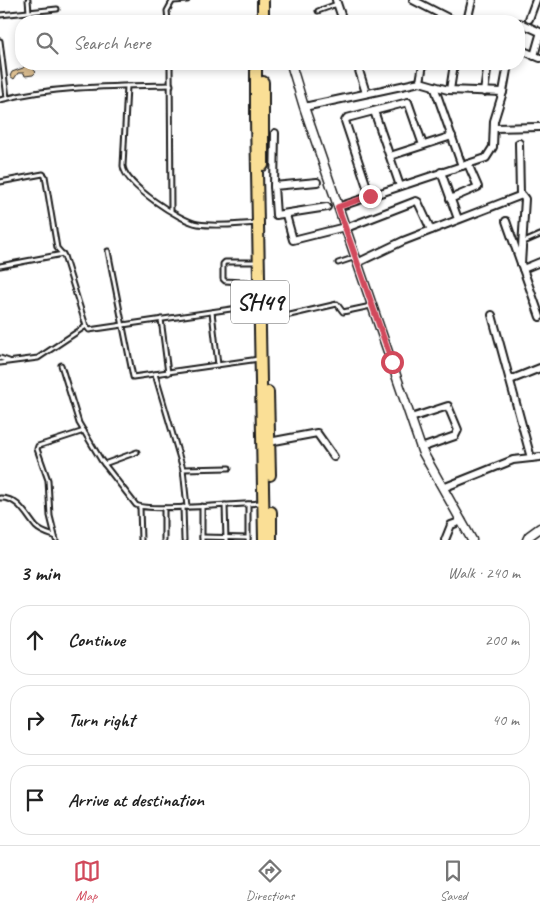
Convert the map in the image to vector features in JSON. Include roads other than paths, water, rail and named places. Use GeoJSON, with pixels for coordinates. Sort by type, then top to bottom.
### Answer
{"type":"FeatureCollection","features":[{"type":"Feature","properties":{"kind":"main road"},"geometry":{"type":"LineString","coordinates":[[257,0],[261,15]]}},
{"type":"Feature","properties":{"kind":"main road"},"geometry":{"type":"LineString","coordinates":[[262,15],[263,0]]}},
{"type":"Feature","properties":{"kind":"main road","name":"SH49"},"geometry":{"type":"LineString","coordinates":[[256,70],[264,540]]}},
{"type":"Feature","properties":{"kind":"main road","name":"SH49"},"geometry":{"type":"LineString","coordinates":[[263,70],[269,159],[271,540]]}},
{"type":"Feature","properties":{"kind":"street"},"geometry":{"type":"LineString","coordinates":[[412,0],[442,15]]}},
{"type":"Feature","properties":{"kind":"street"},"geometry":{"type":"LineString","coordinates":[[468,15],[472,0]]}},
{"type":"Feature","properties":{"kind":"street"},"geometry":{"type":"LineString","coordinates":[[529,19],[535,0]]}},
{"type":"Feature","properties":{"kind":"street"},"geometry":{"type":"LineString","coordinates":[[337,2],[341,15]]}},
{"type":"Feature","properties":{"kind":"street"},"geometry":{"type":"LineString","coordinates":[[525,26],[540,34],[537,57],[525,52]]}},
{"type":"Feature","properties":{"kind":"street"},"geometry":{"type":"LineString","coordinates":[[293,70],[421,448],[472,540]]}},
{"type":"Feature","properties":{"kind":"street"},"geometry":{"type":"LineString","coordinates":[[360,70],[366,93]]}},
{"type":"Feature","properties":{"kind":"street"},"geometry":{"type":"LineString","coordinates":[[420,82],[422,70]]}},
{"type":"Feature","properties":{"kind":"street"},"geometry":{"type":"LineString","coordinates":[[450,90],[453,70]]}},
{"type":"Feature","properties":{"kind":"street"},"geometry":{"type":"LineString","coordinates":[[484,92],[487,70]]}},
{"type":"Feature","properties":{"kind":"street"},"geometry":{"type":"LineString","coordinates":[[338,207],[484,159],[488,156],[493,147],[494,120],[503,92],[507,70]]}},
{"type":"Feature","properties":{"kind":"street"},"geometry":{"type":"LineString","coordinates":[[304,107],[420,82],[450,90],[503,92]]}},
{"type":"Feature","properties":{"kind":"street"},"geometry":{"type":"LineString","coordinates":[[434,86],[452,136],[465,165],[478,187],[450,199]]}},
{"type":"Feature","properties":{"kind":"street"},"geometry":{"type":"LineString","coordinates":[[370,196],[345,121],[347,118],[408,102],[424,145]]}},
{"type":"Feature","properties":{"kind":"street"},"geometry":{"type":"LineString","coordinates":[[374,111],[400,186]]}},
{"type":"Feature","properties":{"kind":"street"},"geometry":{"type":"LineString","coordinates":[[494,128],[540,127]]}},
{"type":"Feature","properties":{"kind":"street"},"geometry":{"type":"LineString","coordinates":[[275,133],[269,159],[274,186],[276,214],[278,216],[286,215],[327,207]]}},
{"type":"Feature","properties":{"kind":"street"},"geometry":{"type":"LineString","coordinates":[[390,156],[452,136]]}},
{"type":"Feature","properties":{"kind":"street"},"geometry":{"type":"LineString","coordinates":[[519,143],[520,195]]}},
{"type":"Feature","properties":{"kind":"street"},"geometry":{"type":"LineString","coordinates":[[441,172],[458,219]]}},
{"type":"Feature","properties":{"kind":"street"},"geometry":{"type":"LineString","coordinates":[[274,186],[317,182]]}},
{"type":"Feature","properties":{"kind":"street"},"geometry":{"type":"LineString","coordinates":[[356,260],[520,195]]}},
{"type":"Feature","properties":{"kind":"street"},"geometry":{"type":"LineString","coordinates":[[520,195],[525,199],[522,266]]}},
{"type":"Feature","properties":{"kind":"street"},"geometry":{"type":"LineString","coordinates":[[286,215],[294,240],[346,228],[416,201],[431,230]]}},
{"type":"Feature","properties":{"kind":"street"},"geometry":{"type":"LineString","coordinates":[[506,221],[540,318]]}},
{"type":"Feature","properties":{"kind":"street"},"geometry":{"type":"LineString","coordinates":[[522,266],[540,262]]}},
{"type":"Feature","properties":{"kind":"street"},"geometry":{"type":"LineString","coordinates":[[492,315],[531,458]]}},
{"type":"Feature","properties":{"kind":"street"},"geometry":{"type":"LineString","coordinates":[[510,380],[540,368]]}},
{"type":"Feature","properties":{"kind":"street"},"geometry":{"type":"LineString","coordinates":[[411,418],[448,406],[458,430],[455,436],[421,448]]}},
{"type":"Feature","properties":{"kind":"street"},"geometry":{"type":"LineString","coordinates":[[269,442],[317,433],[334,457]]}},
{"type":"Feature","properties":{"kind":"street"},"geometry":{"type":"LineString","coordinates":[[443,488],[513,460],[540,457]]}},
{"type":"Feature","properties":{"kind":"street"},"geometry":{"type":"LineString","coordinates":[[445,540],[451,525],[462,521]]}},
{"type":"Feature","properties":{"kind":"street"},"geometry":{"type":"LineString","coordinates":[[527,540],[529,536],[540,528]]}},
{"type":"Feature","properties":{"kind":"lane"},"geometry":{"type":"LineString","coordinates":[[28,0],[29,12]]}},
{"type":"Feature","properties":{"kind":"lane"},"geometry":{"type":"LineString","coordinates":[[167,15],[167,11],[173,0],[187,0]]}},
{"type":"Feature","properties":{"kind":"lane"},"geometry":{"type":"LineString","coordinates":[[318,11],[337,2]]}},
{"type":"Feature","properties":{"kind":"lane"},"geometry":{"type":"LineString","coordinates":[[0,15],[57,9]]}},
{"type":"Feature","properties":{"kind":"lane"},"geometry":{"type":"LineString","coordinates":[[0,41],[7,98]]}},
{"type":"Feature","properties":{"kind":"lane"},"geometry":{"type":"LineString","coordinates":[[170,70],[170,211]]}},
{"type":"Feature","properties":{"kind":"lane"},"geometry":{"type":"LineString","coordinates":[[0,100],[101,86],[171,85]]}},
{"type":"Feature","properties":{"kind":"lane"},"geometry":{"type":"LineString","coordinates":[[126,86],[124,171],[129,178],[146,194],[170,211],[183,219],[197,224],[258,223]]}},
{"type":"Feature","properties":{"kind":"lane"},"geometry":{"type":"LineString","coordinates":[[0,182],[42,174],[45,176],[57,248],[62,254],[86,326],[90,330],[260,305]]}},
{"type":"Feature","properties":{"kind":"lane"},"geometry":{"type":"LineString","coordinates":[[524,242],[540,235]]}},
{"type":"Feature","properties":{"kind":"lane"},"geometry":{"type":"LineString","coordinates":[[108,251],[131,375],[135,377],[168,373],[260,359]]}},
{"type":"Feature","properties":{"kind":"lane"},"geometry":{"type":"LineString","coordinates":[[0,265],[62,254]]}},
{"type":"Feature","properties":{"kind":"lane"},"geometry":{"type":"LineString","coordinates":[[338,263],[356,260]]}},
{"type":"Feature","properties":{"kind":"lane"},"geometry":{"type":"LineString","coordinates":[[259,262],[225,262],[223,264],[223,279],[225,281],[259,283]]}},
{"type":"Feature","properties":{"kind":"lane"},"geometry":{"type":"LineString","coordinates":[[276,318],[336,304],[343,312],[372,306]]}},
{"type":"Feature","properties":{"kind":"lane"},"geometry":{"type":"LineString","coordinates":[[212,312],[218,365]]}},
{"type":"Feature","properties":{"kind":"lane"},"geometry":{"type":"LineString","coordinates":[[161,319],[168,373]]}},
{"type":"Feature","properties":{"kind":"lane"},"geometry":{"type":"LineString","coordinates":[[0,363],[40,357],[86,326]]}},
{"type":"Feature","properties":{"kind":"lane"},"geometry":{"type":"LineString","coordinates":[[0,358],[11,362]]}},
{"type":"Feature","properties":{"kind":"lane"},"geometry":{"type":"LineString","coordinates":[[61,365],[78,419],[84,431],[104,464],[133,502],[140,508],[264,502]]}},
{"type":"Feature","properties":{"kind":"lane"},"geometry":{"type":"LineString","coordinates":[[155,374],[183,469],[184,540]]}},
{"type":"Feature","properties":{"kind":"lane"},"geometry":{"type":"LineString","coordinates":[[56,538],[50,516],[48,480],[37,449],[38,446],[84,431]]}},
{"type":"Feature","properties":{"kind":"lane"},"geometry":{"type":"LineString","coordinates":[[104,464],[137,452]]}},
{"type":"Feature","properties":{"kind":"lane"},"geometry":{"type":"LineString","coordinates":[[183,469],[229,468]]}},
{"type":"Feature","properties":{"kind":"lane"},"geometry":{"type":"LineString","coordinates":[[0,498],[8,498],[16,503],[38,528],[56,538]]}},
{"type":"Feature","properties":{"kind":"lane"},"geometry":{"type":"LineString","coordinates":[[202,506],[202,539],[248,539],[248,504]]}},
{"type":"Feature","properties":{"kind":"lane"},"geometry":{"type":"LineString","coordinates":[[225,505],[226,539]]}},
{"type":"Feature","properties":{"kind":"lane"},"geometry":{"type":"LineString","coordinates":[[140,508],[141,540]]}},
{"type":"Feature","properties":{"kind":"lane"},"geometry":{"type":"LineString","coordinates":[[164,508],[164,540]]}}]}
